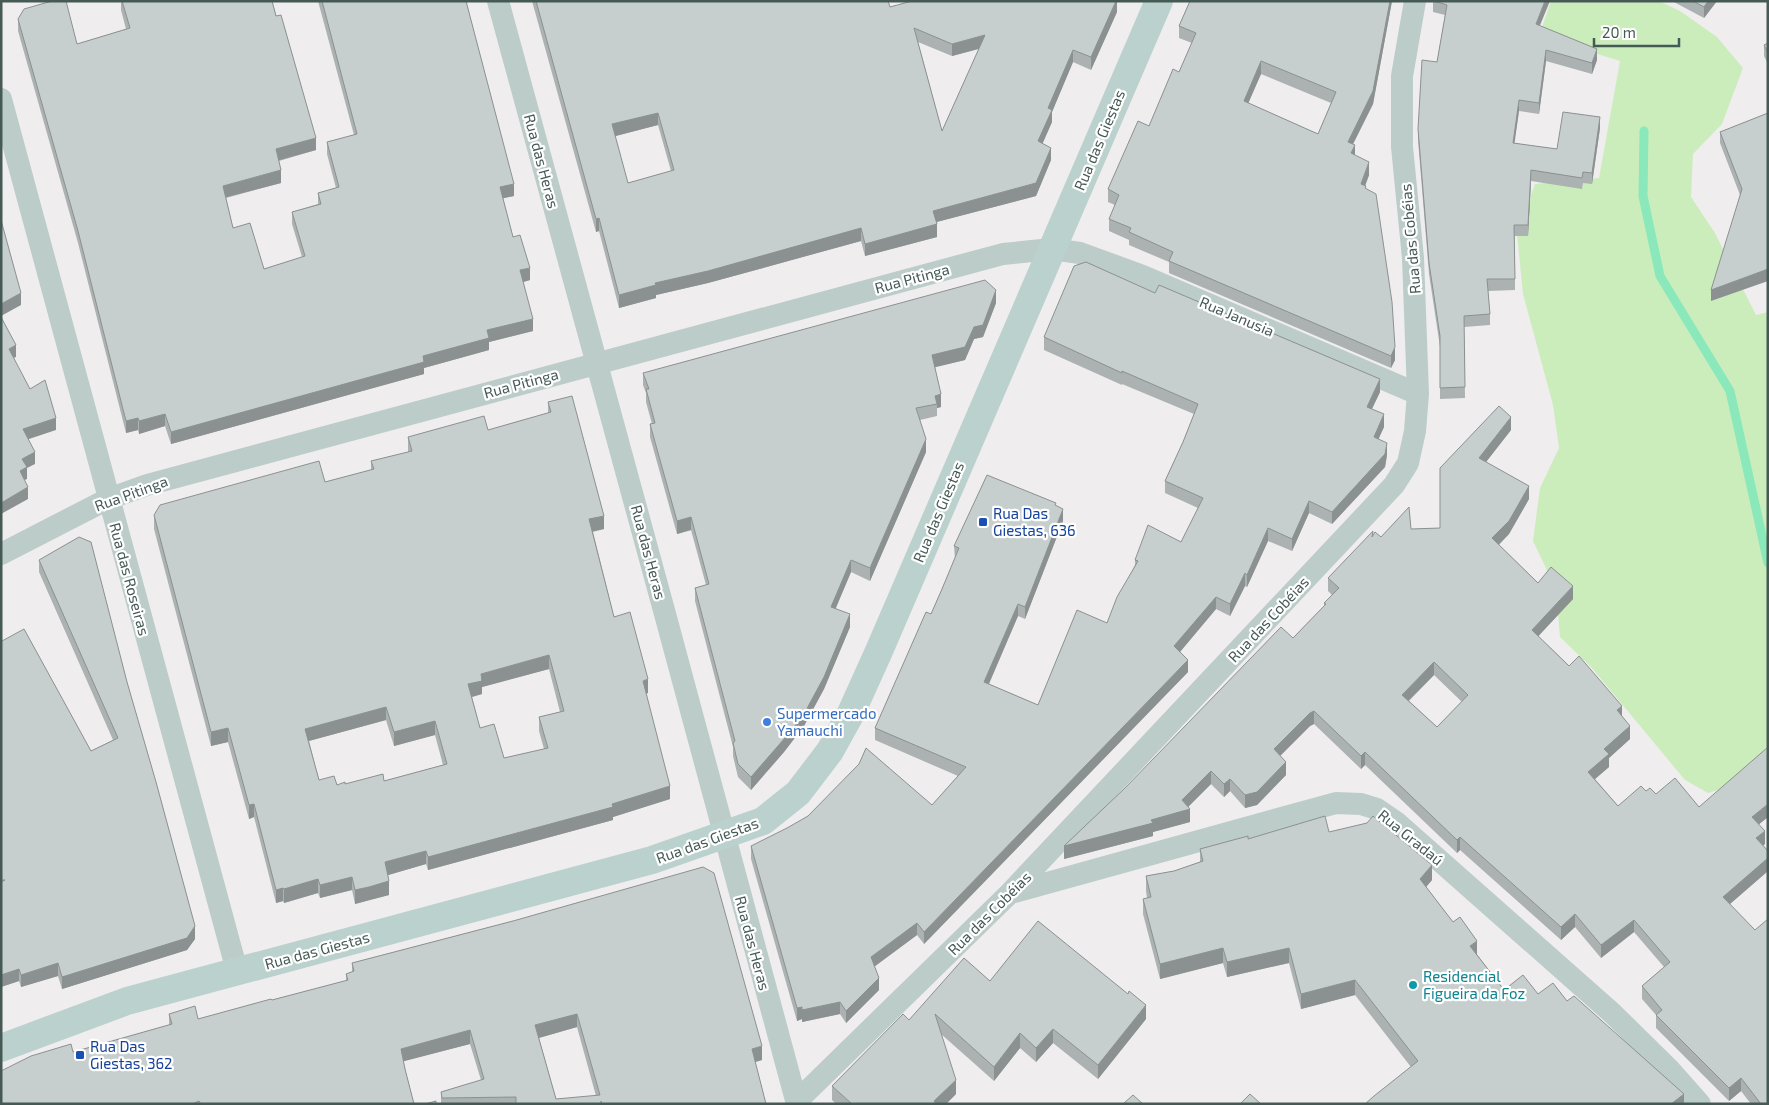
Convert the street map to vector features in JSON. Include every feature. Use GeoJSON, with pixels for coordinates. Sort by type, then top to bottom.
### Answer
{"type":"FeatureCollection","features":[{"type":"Feature","properties":{"kind":"main road","name":"Rua das Giestas"},"geometry":{"type":"LineString","coordinates":[[1,1048],[128,1002],[652,860],[763,821],[798,793],[830,750],[851,713],[1159,1]]}},
{"type":"Feature","properties":{"kind":"street","name":"Rua das Heras"},"geometry":{"type":"LineString","coordinates":[[498,1],[796,1103]]}},
{"type":"Feature","properties":{"kind":"street","name":"Rua das Cobéias"},"geometry":{"type":"LineString","coordinates":[[796,1103],[1010,893],[1394,485],[1408,463],[1415,431],[1418,394],[1413,258],[1402,147],[1402,76],[1415,1]]}},
{"type":"Feature","properties":{"kind":"street","name":"Rua das Roseiras"},"geometry":{"type":"LineString","coordinates":[[1,99],[237,971]]}},
{"type":"Feature","properties":{"kind":"street","name":"Rua Pitinga"},"geometry":{"type":"LineString","coordinates":[[1,554],[108,499],[147,485],[1003,254],[1052,249]]}},
{"type":"Feature","properties":{"kind":"street","name":"Rua Janusia"},"geometry":{"type":"LineString","coordinates":[[1052,249],[1080,253],[1143,276],[1418,394]]}},
{"type":"Feature","properties":{"kind":"street","name":"Rua Gradaú"},"geometry":{"type":"LineString","coordinates":[[1010,893],[1336,803],[1360,804],[1377,808],[1396,822],[1612,1013],[1670,1069],[1700,1104]]}},
{"type":"Feature","properties":{"kind":"green space"},"geometry":{"type":"Polygon","coordinates":[[[1551,1],[1659,1],[1680,11],[1717,37],[1743,68],[1722,124],[1693,154],[1691,197],[1715,233],[1756,315],[1768,312],[1768,747],[1766,747],[1743,783],[1708,793],[1685,780],[1591,667],[1560,637],[1556,589],[1533,541],[1540,488],[1559,448],[1553,405],[1523,294],[1517,234],[1535,184],[1599,178],[1620,61],[1539,36],[1551,1]]]}},
{"type":"Feature","properties":{"kind":"building"},"geometry":{"type":"Polygon","coordinates":[[[52,1],[66,1],[77,44],[130,28],[122,1],[272,1],[276,16],[281,15],[316,138],[276,149],[281,170],[223,186],[233,228],[250,223],[264,269],[305,256],[292,212],[321,204],[318,193],[339,187],[327,142],[357,134],[322,1],[466,1],[514,184],[500,187],[513,237],[520,235],[530,268],[520,270],[533,319],[487,330],[489,338],[423,356],[424,362],[171,432],[165,414],[139,421],[138,418],[126,421],[78,231],[18,19],[24,9],[52,1]]]}},
{"type":"Feature","properties":{"kind":"building"},"geometry":{"type":"Polygon","coordinates":[[[536,1],[888,1],[890,7],[912,1],[1116,1],[1091,57],[1073,50],[1048,108],[1052,110],[1038,141],[1051,148],[1036,183],[933,211],[937,224],[865,244],[861,228],[708,271],[655,283],[656,285],[619,295],[599,218],[596,219],[536,1]],[[914,28],[942,131],[985,35],[952,44],[914,28]],[[658,113],[612,124],[628,183],[674,170],[658,113]]]}},
{"type":"Feature","properties":{"kind":"building"},"geometry":{"type":"Polygon","coordinates":[[[1190,1],[1390,1],[1373,91],[1348,142],[1355,145],[1351,153],[1369,162],[1361,184],[1376,194],[1392,302],[1395,347],[1391,356],[1169,261],[1173,252],[1129,232],[1131,228],[1109,219],[1119,195],[1108,189],[1138,121],[1149,126],[1173,69],[1179,72],[1196,33],[1179,26],[1190,1]],[[1261,61],[1244,101],[1318,134],[1336,92],[1261,61]]]}},
{"type":"Feature","properties":{"kind":"building"},"geometry":{"type":"Polygon","coordinates":[[[1434,1],[1545,1],[1536,24],[1597,49],[1592,63],[1546,50],[1539,103],[1519,100],[1513,143],[1557,149],[1563,112],[1600,117],[1592,173],[1583,172],[1582,178],[1531,170],[1528,225],[1514,225],[1515,279],[1487,279],[1490,314],[1464,316],[1465,387],[1440,388],[1440,336],[1429,263],[1418,129],[1422,60],[1437,62],[1447,5],[1434,1]]]}},
{"type":"Feature","properties":{"kind":"building"},"geometry":{"type":"Polygon","coordinates":[[[1693,1],[1708,1],[1704,7],[1693,1]]]}},
{"type":"Feature","properties":{"kind":"building"},"geometry":{"type":"Polygon","coordinates":[[[1768,43],[1768,53],[1764,45],[1768,43]]]}},
{"type":"Feature","properties":{"kind":"building"},"geometry":{"type":"Polygon","coordinates":[[[1768,113],[1768,269],[1711,290],[1742,189],[1720,132],[1768,113]]]}},
{"type":"Feature","properties":{"kind":"building"},"geometry":{"type":"Polygon","coordinates":[[[1,220],[21,293],[1,304],[1,220]]]}},
{"type":"Feature","properties":{"kind":"building"},"geometry":{"type":"Polygon","coordinates":[[[1086,262],[1155,293],[1159,285],[1380,379],[1367,407],[1384,414],[1374,437],[1387,443],[1385,454],[1332,512],[1309,501],[1292,539],[1268,528],[1247,575],[1245,573],[1230,604],[1216,597],[1174,646],[1188,660],[924,932],[917,923],[871,957],[879,978],[846,1011],[840,1002],[802,1010],[802,1007],[797,1008],[751,846],[808,816],[859,764],[866,748],[932,805],[966,767],[875,728],[926,612],[931,614],[959,548],[954,546],[987,475],[1056,503],[1055,505],[1063,509],[1025,607],[1018,604],[984,682],[1038,705],[1077,610],[1107,623],[1117,597],[1138,561],[1135,560],[1148,525],[1181,542],[1203,498],[1165,481],[1198,404],[1122,371],[1122,373],[1044,337],[1074,266],[1086,262]]]}},
{"type":"Feature","properties":{"kind":"building"},"geometry":{"type":"Polygon","coordinates":[[[985,280],[996,290],[983,325],[974,327],[965,347],[932,355],[941,394],[935,396],[937,404],[916,408],[926,439],[870,568],[851,560],[831,607],[850,614],[824,677],[804,714],[751,777],[738,764],[733,743],[735,741],[695,588],[709,584],[691,517],[677,521],[650,424],[655,423],[646,389],[649,389],[643,373],[985,280]]]}},
{"type":"Feature","properties":{"kind":"building"},"geometry":{"type":"Polygon","coordinates":[[[1,317],[16,345],[9,349],[30,389],[45,380],[56,418],[23,429],[35,452],[22,459],[27,467],[20,471],[28,487],[1,503],[1,317]]]}},
{"type":"Feature","properties":{"kind":"building"},"geometry":{"type":"Polygon","coordinates":[[[572,396],[604,516],[589,519],[614,617],[630,612],[648,679],[643,681],[670,786],[612,804],[613,807],[428,857],[426,851],[385,862],[389,881],[369,887],[355,890],[352,877],[320,885],[318,879],[276,890],[254,804],[249,805],[228,728],[211,732],[154,515],[160,505],[319,461],[325,482],[374,469],[371,461],[412,451],[408,437],[484,416],[488,430],[551,412],[548,402],[572,396]],[[549,655],[481,674],[482,681],[468,684],[480,728],[494,724],[504,758],[548,748],[539,717],[564,711],[549,655]],[[386,707],[305,729],[319,780],[334,776],[337,785],[383,774],[384,781],[447,764],[435,721],[394,732],[386,707]]]}},
{"type":"Feature","properties":{"kind":"building"},"geometry":{"type":"Polygon","coordinates":[[[1499,406],[1511,417],[1479,458],[1529,486],[1509,521],[1492,538],[1538,583],[1551,567],[1573,586],[1532,630],[1569,666],[1579,656],[1622,706],[1617,710],[1630,726],[1604,749],[1609,754],[1588,772],[1618,806],[1641,786],[1646,791],[1650,788],[1656,794],[1675,778],[1699,807],[1768,747],[1768,804],[1752,817],[1765,831],[1756,838],[1768,851],[1768,858],[1723,897],[1755,930],[1768,919],[1768,1104],[1761,1104],[1741,1078],[1729,1088],[1656,1015],[1662,1010],[1642,986],[1670,962],[1634,920],[1601,945],[1575,914],[1561,927],[1460,837],[1457,840],[1365,752],[1361,756],[1314,711],[1274,749],[1286,762],[1257,792],[1245,795],[1230,779],[1224,784],[1211,771],[1182,800],[1190,809],[1151,820],[1153,823],[1064,846],[1124,789],[1281,627],[1293,638],[1339,588],[1328,578],[1373,531],[1372,537],[1375,532],[1381,537],[1409,507],[1411,529],[1440,528],[1440,468],[1499,406]],[[1434,662],[1402,695],[1437,727],[1468,695],[1434,662]]]}},
{"type":"Feature","properties":{"kind":"building"},"geometry":{"type":"Polygon","coordinates":[[[79,537],[91,542],[127,682],[195,926],[187,938],[62,977],[58,963],[21,975],[19,969],[1,975],[1,882],[5,880],[1,880],[1,640],[24,629],[91,751],[118,738],[39,560],[79,537]]]}},
{"type":"Feature","properties":{"kind":"building"},"geometry":{"type":"Polygon","coordinates":[[[1325,816],[1329,832],[1367,823],[1373,816],[1432,865],[1420,879],[1453,922],[1460,917],[1477,941],[1470,946],[1504,990],[1523,975],[1538,994],[1553,983],[1567,1001],[1574,996],[1684,1094],[1671,1104],[1365,1104],[1418,1061],[1355,980],[1301,994],[1289,948],[1227,962],[1223,948],[1160,964],[1143,899],[1151,897],[1146,876],[1174,871],[1203,861],[1200,849],[1248,836],[1248,839],[1325,816]]]}},
{"type":"Feature","properties":{"kind":"building"},"geometry":{"type":"Polygon","coordinates":[[[703,867],[714,873],[762,1046],[752,1049],[766,1104],[602,1104],[601,1101],[601,1104],[516,1104],[516,1097],[442,1098],[441,1092],[484,1079],[470,1030],[401,1049],[414,1104],[201,1104],[199,1101],[192,1104],[1,1104],[1,1071],[31,1056],[71,1044],[73,1052],[172,1024],[169,1014],[195,1006],[198,1019],[348,980],[346,974],[354,971],[352,963],[513,921],[703,867]],[[577,1014],[535,1025],[556,1099],[600,1095],[577,1014]]]}},
{"type":"Feature","properties":{"kind":"building"},"geometry":{"type":"Polygon","coordinates":[[[1038,921],[1128,994],[1129,991],[1146,1005],[1098,1065],[1053,1029],[1036,1048],[1020,1033],[994,1067],[935,1014],[956,1080],[934,1101],[936,1104],[852,1104],[832,1086],[903,1014],[909,1020],[964,958],[990,981],[1038,921]]]}},
{"type":"Feature","properties":{"kind":"building"},"geometry":{"type":"Polygon","coordinates":[[[1250,1094],[1261,1104],[1240,1104],[1250,1094]]]}},
{"type":"Feature","properties":{"kind":"building"},"geometry":{"type":"Polygon","coordinates":[[[1133,1095],[1143,1104],[1123,1104],[1133,1095]]]}},
{"type":"Feature","properties":{"kind":"building"},"geometry":{"type":"Polygon","coordinates":[[[436,1101],[436,1104],[425,1104],[436,1101]]]}},
{"type":"Feature","properties":{"kind":"waterway"},"geometry":{"type":"LineString","coordinates":[[1644,131],[1643,196],[1660,276],[1730,391],[1768,563]]}},
{"type":"Feature","properties":{"kind":"place","name":"Rua Das Giestas, 636"},"geometry":{"type":"Point","coordinates":[983,522]}},
{"type":"Feature","properties":{"kind":"place","name":"Supermercado Yamauchi"},"geometry":{"type":"Point","coordinates":[767,722]}},
{"type":"Feature","properties":{"kind":"place","name":"Residencial Figueira da Foz"},"geometry":{"type":"Point","coordinates":[1413,985]}},
{"type":"Feature","properties":{"kind":"place","name":"Rua Das Giestas, 362"},"geometry":{"type":"Point","coordinates":[80,1055]}}]}
